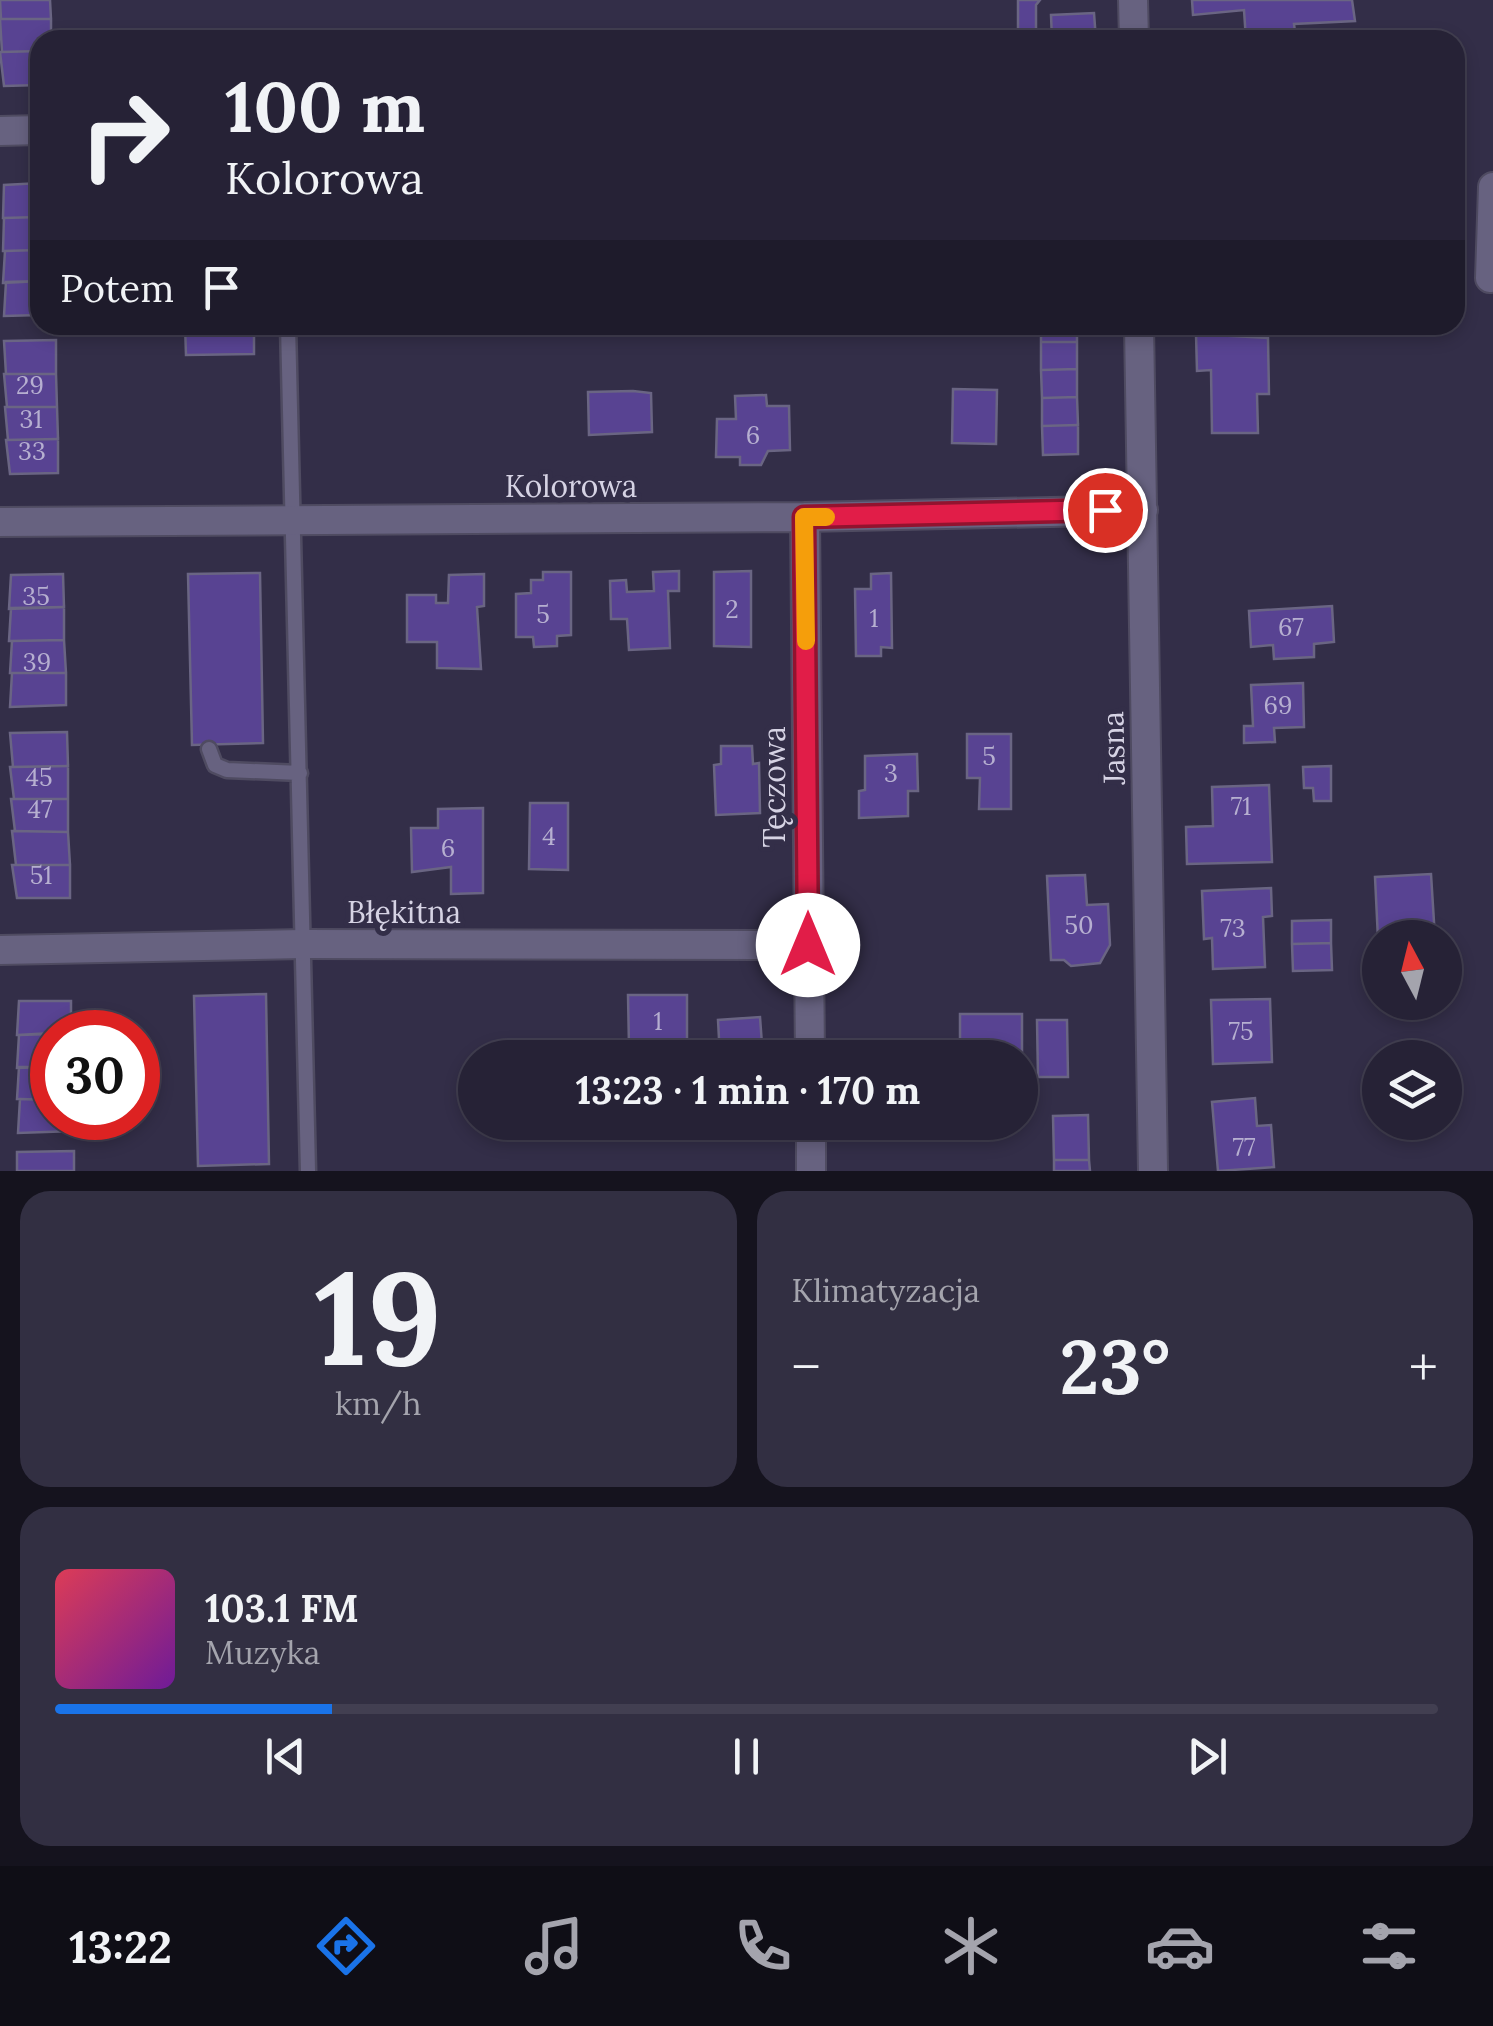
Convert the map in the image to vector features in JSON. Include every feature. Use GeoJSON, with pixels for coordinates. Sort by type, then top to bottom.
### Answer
{"type":"FeatureCollection","features":[{"type":"Feature","properties":{"kind":"street"},"geometry":{"type":"LineString","coordinates":[[1133,0],[1134,30]]}},
{"type":"Feature","properties":{"kind":"street"},"geometry":{"type":"LineString","coordinates":[[0,131],[30,130]]}},
{"type":"Feature","properties":{"kind":"street"},"geometry":{"type":"LineString","coordinates":[[1490,278],[1493,187]]}},
{"type":"Feature","properties":{"kind":"street","name":"Jasna"},"geometry":{"type":"LineString","coordinates":[[1139,335],[1153,1171]]}},
{"type":"Feature","properties":{"kind":"street","name":"Kolorowa"},"geometry":{"type":"LineString","coordinates":[[0,522],[804,517],[1142,510]]}},
{"type":"Feature","properties":{"kind":"street","name":"Tęczowa"},"geometry":{"type":"LineString","coordinates":[[804,517],[810,1040]]}},
{"type":"Feature","properties":{"kind":"street","name":"Błękitna"},"geometry":{"type":"LineString","coordinates":[[0,950],[303,944],[808,945]]}},
{"type":"Feature","properties":{"kind":"street"},"geometry":{"type":"LineString","coordinates":[[810,1140],[811,1171]]}},
{"type":"Feature","properties":{"kind":"lane"},"geometry":{"type":"LineString","coordinates":[[288,335],[308,1171]]}},
{"type":"Feature","properties":{"kind":"lane"},"geometry":{"type":"LineString","coordinates":[[209,749],[216,765],[228,770],[300,772]]}},
{"type":"Feature","properties":{"kind":"building"},"geometry":{"type":"Polygon","coordinates":[[[0,0],[50,0],[51,19],[1,19],[0,0]]]}},
{"type":"Feature","properties":{"kind":"building"},"geometry":{"type":"Polygon","coordinates":[[[1018,0],[1040,0],[1036,5],[1036,30],[1018,30],[1018,0]]]}},
{"type":"Feature","properties":{"kind":"building"},"geometry":{"type":"Polygon","coordinates":[[[1192,0],[1352,0],[1355,21],[1294,24],[1295,30],[1245,30],[1244,10],[1193,15],[1192,0]]]}},
{"type":"Feature","properties":{"kind":"building"},"geometry":{"type":"Polygon","coordinates":[[[1094,13],[1095,30],[1052,30],[1051,15],[1094,13]]]}},
{"type":"Feature","properties":{"kind":"building"},"geometry":{"type":"Polygon","coordinates":[[[0,19],[51,19],[51,30],[30,30],[30,51],[2,52],[0,19]]]}},
{"type":"Feature","properties":{"kind":"building"},"geometry":{"type":"Polygon","coordinates":[[[30,51],[30,85],[4,86],[0,52],[30,51]]]}},
{"type":"Feature","properties":{"kind":"building"},"geometry":{"type":"Polygon","coordinates":[[[30,184],[30,217],[3,218],[4,185],[30,184]]]}},
{"type":"Feature","properties":{"kind":"building"},"geometry":{"type":"Polygon","coordinates":[[[30,217],[30,250],[3,251],[4,218],[30,217]]]}},
{"type":"Feature","properties":{"kind":"building"},"geometry":{"type":"Polygon","coordinates":[[[30,250],[30,282],[3,283],[5,251],[30,250]]]}},
{"type":"Feature","properties":{"kind":"building"},"geometry":{"type":"Polygon","coordinates":[[[30,281],[30,315],[4,316],[6,282],[30,281]]]}},
{"type":"Feature","properties":{"kind":"building"},"geometry":{"type":"Polygon","coordinates":[[[185,335],[254,335],[254,354],[186,355],[185,335]]]}},
{"type":"Feature","properties":{"kind":"building"},"geometry":{"type":"Polygon","coordinates":[[[1041,335],[1077,335],[1077,342],[1041,342],[1041,335]]]}},
{"type":"Feature","properties":{"kind":"building"},"geometry":{"type":"Polygon","coordinates":[[[1196,335],[1268,338],[1269,394],[1257,394],[1258,433],[1212,433],[1211,370],[1197,371],[1196,335]]]}},
{"type":"Feature","properties":{"kind":"building"},"geometry":{"type":"Polygon","coordinates":[[[56,340],[56,374],[6,374],[4,341],[56,340]]]}},
{"type":"Feature","properties":{"kind":"building"},"geometry":{"type":"Polygon","coordinates":[[[1041,342],[1077,342],[1077,369],[1041,370],[1041,342]]]}},
{"type":"Feature","properties":{"kind":"building"},"geometry":{"type":"Polygon","coordinates":[[[1077,369],[1077,397],[1042,398],[1041,370],[1077,369]]]}},
{"type":"Feature","properties":{"kind":"building"},"geometry":{"type":"Polygon","coordinates":[[[4,374],[56,374],[57,407],[7,407],[4,374]]]}},
{"type":"Feature","properties":{"kind":"building"},"geometry":{"type":"Polygon","coordinates":[[[953,389],[997,390],[996,444],[952,443],[953,389]]]}},
{"type":"Feature","properties":{"kind":"building"},"geometry":{"type":"Polygon","coordinates":[[[588,392],[651,393],[652,432],[589,435],[588,392]]]}},
{"type":"Feature","properties":{"kind":"building"},"geometry":{"type":"Polygon","coordinates":[[[766,395],[767,406],[789,406],[790,450],[768,451],[761,465],[740,465],[740,457],[716,457],[717,419],[736,419],[735,396],[766,395]]]}},
{"type":"Feature","properties":{"kind":"building"},"geometry":{"type":"Polygon","coordinates":[[[1077,397],[1078,425],[1042,426],[1042,398],[1077,397]]]}},
{"type":"Feature","properties":{"kind":"building"},"geometry":{"type":"Polygon","coordinates":[[[5,407],[57,407],[58,439],[8,440],[5,407]]]}},
{"type":"Feature","properties":{"kind":"building"},"geometry":{"type":"Polygon","coordinates":[[[1078,425],[1078,454],[1043,455],[1042,426],[1078,425]]]}},
{"type":"Feature","properties":{"kind":"building"},"geometry":{"type":"Polygon","coordinates":[[[58,439],[58,473],[10,474],[6,440],[58,439]]]}},
{"type":"Feature","properties":{"kind":"building"},"geometry":{"type":"Polygon","coordinates":[[[679,571],[679,591],[668,591],[670,648],[629,650],[627,619],[611,619],[610,581],[626,580],[627,592],[654,591],[653,572],[679,571]]]}},
{"type":"Feature","properties":{"kind":"building"},"geometry":{"type":"Polygon","coordinates":[[[751,571],[751,647],[714,646],[714,572],[751,571]]]}},
{"type":"Feature","properties":{"kind":"building"},"geometry":{"type":"Polygon","coordinates":[[[543,572],[571,572],[571,635],[557,636],[557,646],[534,647],[533,637],[516,637],[516,594],[531,593],[531,580],[543,580],[543,572]]]}},
{"type":"Feature","properties":{"kind":"building"},"geometry":{"type":"Polygon","coordinates":[[[260,573],[263,743],[192,745],[188,574],[260,573]]]}},
{"type":"Feature","properties":{"kind":"building"},"geometry":{"type":"Polygon","coordinates":[[[891,573],[892,648],[881,647],[881,656],[856,656],[855,589],[871,589],[871,574],[891,573]]]}},
{"type":"Feature","properties":{"kind":"building"},"geometry":{"type":"Polygon","coordinates":[[[63,574],[64,607],[9,609],[11,575],[63,574]]]}},
{"type":"Feature","properties":{"kind":"building"},"geometry":{"type":"Polygon","coordinates":[[[484,574],[484,606],[477,607],[481,669],[437,668],[437,642],[407,642],[407,595],[436,595],[436,603],[448,603],[449,575],[484,574]]]}},
{"type":"Feature","properties":{"kind":"building"},"geometry":{"type":"Polygon","coordinates":[[[1332,606],[1334,642],[1314,644],[1314,657],[1274,659],[1273,645],[1251,647],[1249,611],[1332,606]]]}},
{"type":"Feature","properties":{"kind":"building"},"geometry":{"type":"Polygon","coordinates":[[[64,607],[64,640],[9,641],[11,608],[64,607]]]}},
{"type":"Feature","properties":{"kind":"building"},"geometry":{"type":"Polygon","coordinates":[[[64,640],[66,673],[10,673],[12,641],[64,640]]]}},
{"type":"Feature","properties":{"kind":"building"},"geometry":{"type":"Polygon","coordinates":[[[12,673],[66,673],[66,705],[10,707],[12,673]]]}},
{"type":"Feature","properties":{"kind":"building"},"geometry":{"type":"Polygon","coordinates":[[[1303,683],[1304,727],[1274,728],[1275,742],[1244,743],[1244,726],[1253,726],[1251,685],[1303,683]]]}},
{"type":"Feature","properties":{"kind":"building"},"geometry":{"type":"Polygon","coordinates":[[[67,732],[68,766],[13,767],[10,733],[67,732]]]}},
{"type":"Feature","properties":{"kind":"building"},"geometry":{"type":"Polygon","coordinates":[[[967,734],[1011,734],[1011,809],[979,809],[980,778],[967,778],[967,734]]]}},
{"type":"Feature","properties":{"kind":"building"},"geometry":{"type":"Polygon","coordinates":[[[721,746],[752,746],[753,764],[759,763],[760,813],[716,815],[714,765],[721,764],[721,746]]]}},
{"type":"Feature","properties":{"kind":"building"},"geometry":{"type":"Polygon","coordinates":[[[917,754],[918,791],[908,791],[908,816],[859,818],[859,791],[865,790],[865,756],[917,754]]]}},
{"type":"Feature","properties":{"kind":"building"},"geometry":{"type":"Polygon","coordinates":[[[68,766],[68,799],[14,799],[10,767],[68,766]]]}},
{"type":"Feature","properties":{"kind":"building"},"geometry":{"type":"Polygon","coordinates":[[[1331,766],[1331,801],[1314,801],[1313,788],[1304,788],[1303,767],[1331,766]]]}},
{"type":"Feature","properties":{"kind":"building"},"geometry":{"type":"Polygon","coordinates":[[[1269,785],[1272,862],[1187,864],[1186,827],[1213,826],[1212,787],[1269,785]]]}},
{"type":"Feature","properties":{"kind":"building"},"geometry":{"type":"Polygon","coordinates":[[[11,799],[68,799],[68,832],[15,831],[11,799]]]}},
{"type":"Feature","properties":{"kind":"building"},"geometry":{"type":"Polygon","coordinates":[[[530,803],[568,803],[568,870],[529,869],[530,803]]]}},
{"type":"Feature","properties":{"kind":"building"},"geometry":{"type":"Polygon","coordinates":[[[483,808],[483,893],[451,894],[451,867],[412,872],[411,828],[438,828],[438,809],[483,808]]]}},
{"type":"Feature","properties":{"kind":"building"},"geometry":{"type":"Polygon","coordinates":[[[12,831],[68,832],[70,865],[16,865],[12,831]]]}},
{"type":"Feature","properties":{"kind":"building"},"geometry":{"type":"Polygon","coordinates":[[[12,865],[70,865],[70,898],[17,898],[12,865]]]}},
{"type":"Feature","properties":{"kind":"building"},"geometry":{"type":"Polygon","coordinates":[[[1431,874],[1434,920],[1377,920],[1375,877],[1431,874]]]}},
{"type":"Feature","properties":{"kind":"building"},"geometry":{"type":"Polygon","coordinates":[[[1085,875],[1087,905],[1108,904],[1110,945],[1100,963],[1071,966],[1064,960],[1051,960],[1047,876],[1085,875]]]}},
{"type":"Feature","properties":{"kind":"building"},"geometry":{"type":"Polygon","coordinates":[[[1271,888],[1272,916],[1263,917],[1265,967],[1213,969],[1212,938],[1204,939],[1202,891],[1271,888]]]}},
{"type":"Feature","properties":{"kind":"building"},"geometry":{"type":"Polygon","coordinates":[[[1331,920],[1331,943],[1292,944],[1292,921],[1331,920]]]}},
{"type":"Feature","properties":{"kind":"building"},"geometry":{"type":"Polygon","coordinates":[[[1331,943],[1332,970],[1293,971],[1292,944],[1331,943]]]}},
{"type":"Feature","properties":{"kind":"building"},"geometry":{"type":"Polygon","coordinates":[[[266,994],[269,1164],[198,1166],[194,996],[266,994]]]}},
{"type":"Feature","properties":{"kind":"building"},"geometry":{"type":"Polygon","coordinates":[[[628,995],[687,995],[687,1040],[629,1040],[628,995]]]}},
{"type":"Feature","properties":{"kind":"building"},"geometry":{"type":"Polygon","coordinates":[[[1270,999],[1272,1062],[1213,1064],[1211,1000],[1270,999]]]}},
{"type":"Feature","properties":{"kind":"building"},"geometry":{"type":"Polygon","coordinates":[[[19,1001],[71,1001],[71,1010],[30,1010],[30,1034],[17,1035],[19,1001]]]}},
{"type":"Feature","properties":{"kind":"building"},"geometry":{"type":"Polygon","coordinates":[[[960,1014],[1022,1014],[1022,1040],[960,1040],[960,1014]]]}},
{"type":"Feature","properties":{"kind":"building"},"geometry":{"type":"Polygon","coordinates":[[[760,1017],[762,1040],[719,1040],[718,1020],[760,1017]]]}},
{"type":"Feature","properties":{"kind":"building"},"geometry":{"type":"Polygon","coordinates":[[[1037,1020],[1067,1020],[1068,1077],[1038,1077],[1037,1020]]]}},
{"type":"Feature","properties":{"kind":"building"},"geometry":{"type":"Polygon","coordinates":[[[19,1035],[30,1035],[30,1068],[17,1068],[19,1035]]]}},
{"type":"Feature","properties":{"kind":"building"},"geometry":{"type":"Polygon","coordinates":[[[19,1067],[30,1067],[30,1099],[17,1099],[19,1067]]]}},
{"type":"Feature","properties":{"kind":"building"},"geometry":{"type":"Polygon","coordinates":[[[1255,1098],[1257,1126],[1271,1125],[1274,1167],[1218,1171],[1212,1102],[1255,1098]]]}},
{"type":"Feature","properties":{"kind":"building"},"geometry":{"type":"Polygon","coordinates":[[[20,1099],[30,1099],[30,1133],[18,1133],[20,1099]]]}},
{"type":"Feature","properties":{"kind":"building"},"geometry":{"type":"Polygon","coordinates":[[[1088,1115],[1089,1160],[1054,1160],[1053,1116],[1088,1115]]]}},
{"type":"Feature","properties":{"kind":"building"},"geometry":{"type":"Polygon","coordinates":[[[74,1151],[74,1171],[17,1171],[17,1152],[74,1151]]]}},
{"type":"Feature","properties":{"kind":"building"},"geometry":{"type":"Polygon","coordinates":[[[1054,1160],[1089,1160],[1090,1171],[1054,1171],[1054,1160]]]}},
{"type":"Feature","properties":{"kind":"slow traffic"},"geometry":{"type":"LineString","coordinates":[[806,641],[804,517],[826,517]]}},
{"type":"Feature","properties":{"kind":"route"},"geometry":{"type":"LineString","coordinates":[[808,945],[804,517],[1105,510]]}}]}
